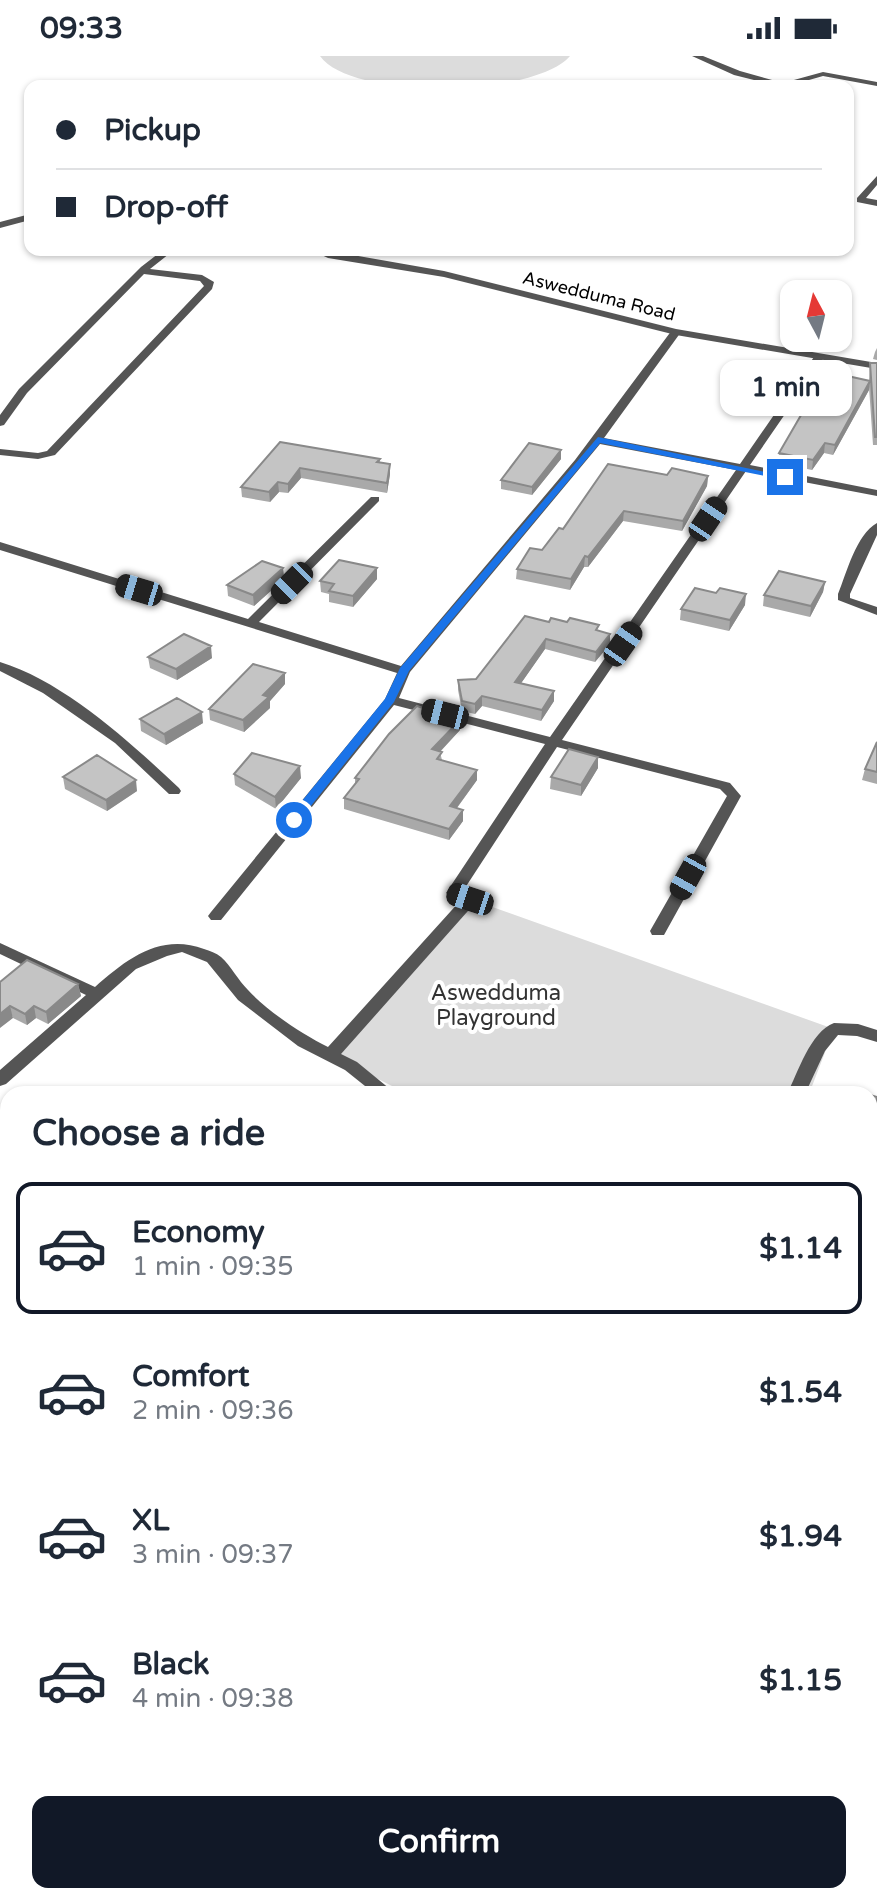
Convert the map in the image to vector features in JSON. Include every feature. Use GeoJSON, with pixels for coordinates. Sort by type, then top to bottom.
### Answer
{"type":"FeatureCollection","features":[{"type":"Feature","properties":{"kind":"street"},"geometry":{"type":"LineString","coordinates":[[696,56],[764,80]]}},
{"type":"Feature","properties":{"kind":"street"},"geometry":{"type":"LineString","coordinates":[[801,80],[823,74],[877,84]]}},
{"type":"Feature","properties":{"kind":"street"},"geometry":{"type":"LineString","coordinates":[[877,179],[860,200],[877,203]]}},
{"type":"Feature","properties":{"kind":"street"},"geometry":{"type":"LineString","coordinates":[[0,225],[24,219]]}},
{"type":"Feature","properties":{"kind":"street"},"geometry":{"type":"LineString","coordinates":[[0,423],[23,391],[142,271],[161,256]]}},
{"type":"Feature","properties":{"kind":"street","name":"Aswedduma Road"},"geometry":{"type":"LineString","coordinates":[[334,256],[444,274],[676,332],[877,366]]}},
{"type":"Feature","properties":{"kind":"street"},"geometry":{"type":"LineString","coordinates":[[0,452],[38,456],[51,453],[209,287],[209,282],[202,278],[142,271]]}},
{"type":"Feature","properties":{"kind":"street"},"geometry":{"type":"LineString","coordinates":[[216,916],[391,700],[404,671],[630,400],[676,332]]}},
{"type":"Feature","properties":{"kind":"street"},"geometry":{"type":"LineString","coordinates":[[330,1055],[470,899],[454,893],[553,742],[818,359]]}},
{"type":"Feature","properties":{"kind":"street"},"geometry":{"type":"LineString","coordinates":[[598,440],[877,493]]}},
{"type":"Feature","properties":{"kind":"street"},"geometry":{"type":"LineString","coordinates":[[250,624],[375,499]]}},
{"type":"Feature","properties":{"kind":"street"},"geometry":{"type":"LineString","coordinates":[[877,527],[867,540],[844,600],[877,611]]}},
{"type":"Feature","properties":{"kind":"street"},"geometry":{"type":"LineString","coordinates":[[0,546],[404,671]]}},
{"type":"Feature","properties":{"kind":"street"},"geometry":{"type":"LineString","coordinates":[[0,666],[48,690],[120,740],[174,791]]}},
{"type":"Feature","properties":{"kind":"street"},"geometry":{"type":"LineString","coordinates":[[391,700],[725,786],[734,796],[658,931]]}},
{"type":"Feature","properties":{"kind":"street"},"geometry":{"type":"LineString","coordinates":[[0,1080],[130,965],[163,951],[183,947],[213,958],[244,996],[304,1042],[351,1066],[377,1086]]}},
{"type":"Feature","properties":{"kind":"street"},"geometry":{"type":"LineString","coordinates":[[0,948],[97,994]]}},
{"type":"Feature","properties":{"kind":"street"},"geometry":{"type":"LineString","coordinates":[[800,1086],[818,1048],[834,1029],[858,1030],[877,1036]]}},
{"type":"Feature","properties":{"kind":"green space"},"geometry":{"type":"Polygon","coordinates":[[[320,56],[570,56],[551,70],[521,80],[365,80],[338,71],[320,56]]]}},
{"type":"Feature","properties":{"kind":"green space","name":"Aswedduma Playground"},"geometry":{"type":"Polygon","coordinates":[[[470,899],[834,1029],[812,1086],[392,1086],[330,1055],[470,899]]]}},
{"type":"Feature","properties":{"kind":"building"},"geometry":{"type":"Polygon","coordinates":[[[870,363],[877,363],[877,437],[875,437],[870,363]]]}},
{"type":"Feature","properties":{"kind":"building"},"geometry":{"type":"Polygon","coordinates":[[[825,371],[870,381],[835,445],[825,443],[813,460],[779,453],[815,391],[809,389],[825,371]]]}},
{"type":"Feature","properties":{"kind":"building"},"geometry":{"type":"Polygon","coordinates":[[[280,442],[380,459],[377,462],[390,464],[387,483],[300,468],[288,484],[278,482],[269,492],[241,487],[280,442]]]}},
{"type":"Feature","properties":{"kind":"building"},"geometry":{"type":"Polygon","coordinates":[[[529,443],[561,450],[532,487],[501,480],[529,443]]]}},
{"type":"Feature","properties":{"kind":"building"},"geometry":{"type":"Polygon","coordinates":[[[608,464],[667,475],[672,468],[708,476],[683,521],[624,511],[588,557],[585,556],[571,579],[517,569],[530,548],[542,550],[559,528],[563,529],[608,464]]]}},
{"type":"Feature","properties":{"kind":"building"},"geometry":{"type":"Polygon","coordinates":[[[339,560],[377,568],[353,596],[329,591],[334,584],[320,581],[339,560]]]}},
{"type":"Feature","properties":{"kind":"building"},"geometry":{"type":"Polygon","coordinates":[[[262,561],[283,568],[253,595],[227,585],[262,561]]]}},
{"type":"Feature","properties":{"kind":"building"},"geometry":{"type":"Polygon","coordinates":[[[779,571],[825,582],[811,606],[764,595],[779,571]]]}},
{"type":"Feature","properties":{"kind":"building"},"geometry":{"type":"Polygon","coordinates":[[[695,588],[716,593],[720,588],[746,594],[730,620],[681,609],[695,588]]]}},
{"type":"Feature","properties":{"kind":"building"},"geometry":{"type":"Polygon","coordinates":[[[525,616],[549,622],[551,618],[567,622],[570,618],[599,625],[596,630],[610,634],[596,652],[546,639],[515,682],[554,691],[542,710],[482,696],[475,704],[462,701],[458,680],[476,679],[525,616]]]}},
{"type":"Feature","properties":{"kind":"building"},"geometry":{"type":"Polygon","coordinates":[[[184,634],[211,646],[176,669],[148,657],[184,634]]]}},
{"type":"Feature","properties":{"kind":"building"},"geometry":{"type":"Polygon","coordinates":[[[253,664],[285,673],[263,695],[269,697],[243,720],[209,709],[253,664]]]}},
{"type":"Feature","properties":{"kind":"building"},"geometry":{"type":"Polygon","coordinates":[[[177,698],[202,712],[164,734],[140,719],[177,698]]]}},
{"type":"Feature","properties":{"kind":"building"},"geometry":{"type":"Polygon","coordinates":[[[417,706],[460,720],[432,749],[442,752],[437,759],[477,770],[450,806],[463,810],[449,829],[344,798],[359,779],[355,778],[389,734],[417,706]]]}},
{"type":"Feature","properties":{"kind":"building"},"geometry":{"type":"Polygon","coordinates":[[[877,742],[877,772],[865,769],[877,742]]]}},
{"type":"Feature","properties":{"kind":"building"},"geometry":{"type":"Polygon","coordinates":[[[569,749],[598,757],[581,785],[551,777],[569,749]]]}},
{"type":"Feature","properties":{"kind":"building"},"geometry":{"type":"Polygon","coordinates":[[[252,753],[300,766],[275,797],[234,774],[252,753]]]}},
{"type":"Feature","properties":{"kind":"building"},"geometry":{"type":"Polygon","coordinates":[[[97,755],[136,780],[106,800],[63,777],[97,755]]]}},
{"type":"Feature","properties":{"kind":"building"},"geometry":{"type":"Polygon","coordinates":[[[27,960],[78,984],[46,1012],[34,1006],[25,1014],[10,1006],[0,1014],[0,982],[27,960]]]}},
{"type":"Feature","properties":{"kind":"route"},"geometry":{"type":"LineString","coordinates":[[294,820],[391,700],[404,671],[598,440],[785,477]]}}]}
